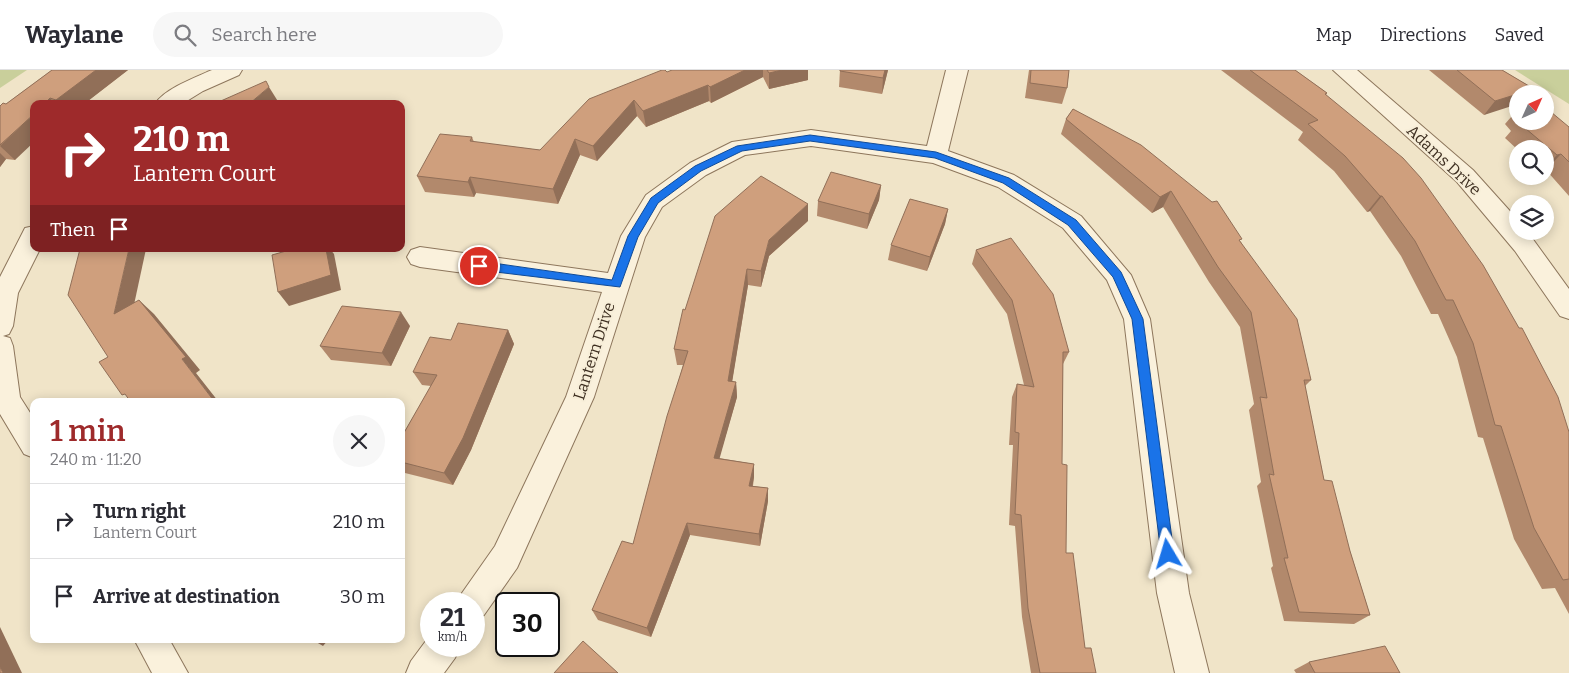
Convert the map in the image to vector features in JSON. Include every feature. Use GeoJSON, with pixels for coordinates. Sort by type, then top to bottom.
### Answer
{"type":"FeatureCollection","features":[{"type":"Feature","properties":{"kind":"street"},"geometry":{"type":"LineString","coordinates":[[172,100],[195,86],[231,70]]}},
{"type":"Feature","properties":{"kind":"street"},"geometry":{"type":"LineString","coordinates":[[936,155],[958,70]]}},
{"type":"Feature","properties":{"kind":"street","name":"Adams Drive"},"geometry":{"type":"LineString","coordinates":[[1344,70],[1465,176],[1524,244],[1569,308]]}},
{"type":"Feature","properties":{"kind":"street","name":"Lantern Drive"},"geometry":{"type":"LineString","coordinates":[[481,592],[506,557],[580,397],[633,236],[654,201],[698,169],[740,148],[810,138],[936,155],[1006,181],[1072,222],[1118,275],[1137,319],[1173,593],[1192,673]]}},
{"type":"Feature","properties":{"kind":"street"},"geometry":{"type":"LineString","coordinates":[[0,326],[5,293],[30,243]]}},
{"type":"Feature","properties":{"kind":"street"},"geometry":{"type":"LineString","coordinates":[[420,258],[616,284]]}},
{"type":"Feature","properties":{"kind":"street"},"geometry":{"type":"LineString","coordinates":[[0,346],[6,399],[30,438]]}},
{"type":"Feature","properties":{"kind":"street"},"geometry":{"type":"LineString","coordinates":[[152,643],[171,673]]}},
{"type":"Feature","properties":{"kind":"street"},"geometry":{"type":"LineString","coordinates":[[423,673],[435,657]]}},
{"type":"Feature","properties":{"kind":"green space"},"geometry":{"type":"Polygon","coordinates":[[[0,70],[27,70],[0,88],[0,70]]]}},
{"type":"Feature","properties":{"kind":"green space"},"geometry":{"type":"Polygon","coordinates":[[[1515,70],[1569,70],[1569,104],[1554,95],[1554,85],[1539,85],[1515,70]]]}},
{"type":"Feature","properties":{"kind":"building"},"geometry":{"type":"Polygon","coordinates":[[[52,70],[96,70],[56,100],[50,98],[48,100],[30,100],[30,118],[0,145],[0,106],[3,103],[6,104],[52,70]]]}},
{"type":"Feature","properties":{"kind":"building"},"geometry":{"type":"Polygon","coordinates":[[[662,70],[667,72],[672,70],[745,70],[710,87],[708,85],[643,111],[634,100],[593,146],[575,139],[553,189],[470,177],[468,182],[417,176],[440,134],[472,137],[470,141],[540,150],[589,99],[662,70]]]}},
{"type":"Feature","properties":{"kind":"building"},"geometry":{"type":"Polygon","coordinates":[[[767,70],[782,70],[769,73],[767,70]]]}},
{"type":"Feature","properties":{"kind":"building"},"geometry":{"type":"Polygon","coordinates":[[[840,70],[885,70],[883,78],[840,70]]]}},
{"type":"Feature","properties":{"kind":"building"},"geometry":{"type":"Polygon","coordinates":[[[1031,70],[1069,70],[1067,88],[1030,83],[1031,70]]]}},
{"type":"Feature","properties":{"kind":"building"},"geometry":{"type":"Polygon","coordinates":[[[1250,70],[1295,70],[1327,93],[1325,94],[1403,158],[1421,178],[1483,265],[1519,328],[1522,328],[1558,397],[1569,432],[1569,579],[1563,580],[1534,528],[1501,426],[1495,425],[1473,343],[1453,300],[1446,300],[1415,241],[1382,196],[1345,156],[1308,124],[1318,120],[1250,70]]]}},
{"type":"Feature","properties":{"kind":"building"},"geometry":{"type":"Polygon","coordinates":[[[1457,70],[1502,70],[1527,85],[1509,85],[1509,97],[1495,101],[1457,70]]]}},
{"type":"Feature","properties":{"kind":"building"},"geometry":{"type":"Polygon","coordinates":[[[266,81],[269,87],[254,100],[223,100],[266,81]]]}},
{"type":"Feature","properties":{"kind":"building"},"geometry":{"type":"Polygon","coordinates":[[[1073,109],[1141,145],[1212,202],[1217,201],[1242,239],[1239,240],[1297,319],[1311,380],[1304,380],[1324,480],[1332,481],[1350,551],[1370,615],[1299,612],[1284,558],[1288,558],[1269,474],[1274,475],[1260,397],[1267,398],[1251,312],[1218,267],[1171,191],[1160,197],[1066,119],[1073,109]]]}},
{"type":"Feature","properties":{"kind":"building"},"geometry":{"type":"Polygon","coordinates":[[[1554,114],[1569,127],[1569,162],[1561,154],[1557,155],[1554,152],[1554,140],[1539,140],[1527,130],[1554,130],[1554,114]]]}},
{"type":"Feature","properties":{"kind":"building"},"geometry":{"type":"Polygon","coordinates":[[[831,172],[881,185],[869,214],[818,201],[831,172]]]}},
{"type":"Feature","properties":{"kind":"building"},"geometry":{"type":"Polygon","coordinates":[[[761,176],[808,204],[769,240],[761,271],[747,269],[728,381],[736,382],[714,458],[754,464],[749,486],[768,488],[759,534],[687,523],[647,628],[592,610],[622,541],[633,544],[667,416],[688,351],[674,349],[683,309],[685,310],[715,216],[761,176]]]}},
{"type":"Feature","properties":{"kind":"building"},"geometry":{"type":"Polygon","coordinates":[[[910,199],[948,209],[930,257],[891,245],[910,199]]]}},
{"type":"Feature","properties":{"kind":"building"},"geometry":{"type":"Polygon","coordinates":[[[1011,238],[1053,294],[1069,352],[1063,352],[1062,464],[1067,465],[1066,553],[1073,553],[1085,648],[1091,648],[1096,673],[1040,673],[1028,608],[1021,515],[1015,514],[1019,433],[1015,432],[1017,384],[1034,387],[1012,300],[976,250],[1011,238]]]}},
{"type":"Feature","properties":{"kind":"building"},"geometry":{"type":"Polygon","coordinates":[[[79,252],[128,252],[114,314],[139,300],[186,357],[182,359],[212,398],[128,398],[125,394],[122,395],[99,362],[108,357],[68,295],[79,252]]]}},
{"type":"Feature","properties":{"kind":"building"},"geometry":{"type":"Polygon","coordinates":[[[282,252],[327,252],[331,275],[278,292],[272,255],[282,252]]]}},
{"type":"Feature","properties":{"kind":"building"},"geometry":{"type":"Polygon","coordinates":[[[342,306],[401,312],[382,353],[320,346],[342,306]]]}},
{"type":"Feature","properties":{"kind":"building"},"geometry":{"type":"Polygon","coordinates":[[[458,323],[508,330],[463,438],[444,473],[405,463],[405,431],[437,375],[413,372],[430,337],[451,340],[458,323]]]}},
{"type":"Feature","properties":{"kind":"building"},"geometry":{"type":"Polygon","coordinates":[[[583,641],[618,673],[554,673],[583,641]]]}},
{"type":"Feature","properties":{"kind":"building"},"geometry":{"type":"Polygon","coordinates":[[[1385,646],[1400,673],[1315,673],[1309,662],[1385,646]]]}},
{"type":"Feature","properties":{"kind":"route"},"geometry":{"type":"LineString","coordinates":[[479,266],[616,284],[633,236],[654,201],[698,169],[740,148],[810,138],[936,155],[1006,181],[1072,222],[1118,275],[1137,319],[1168,554]]}}]}
